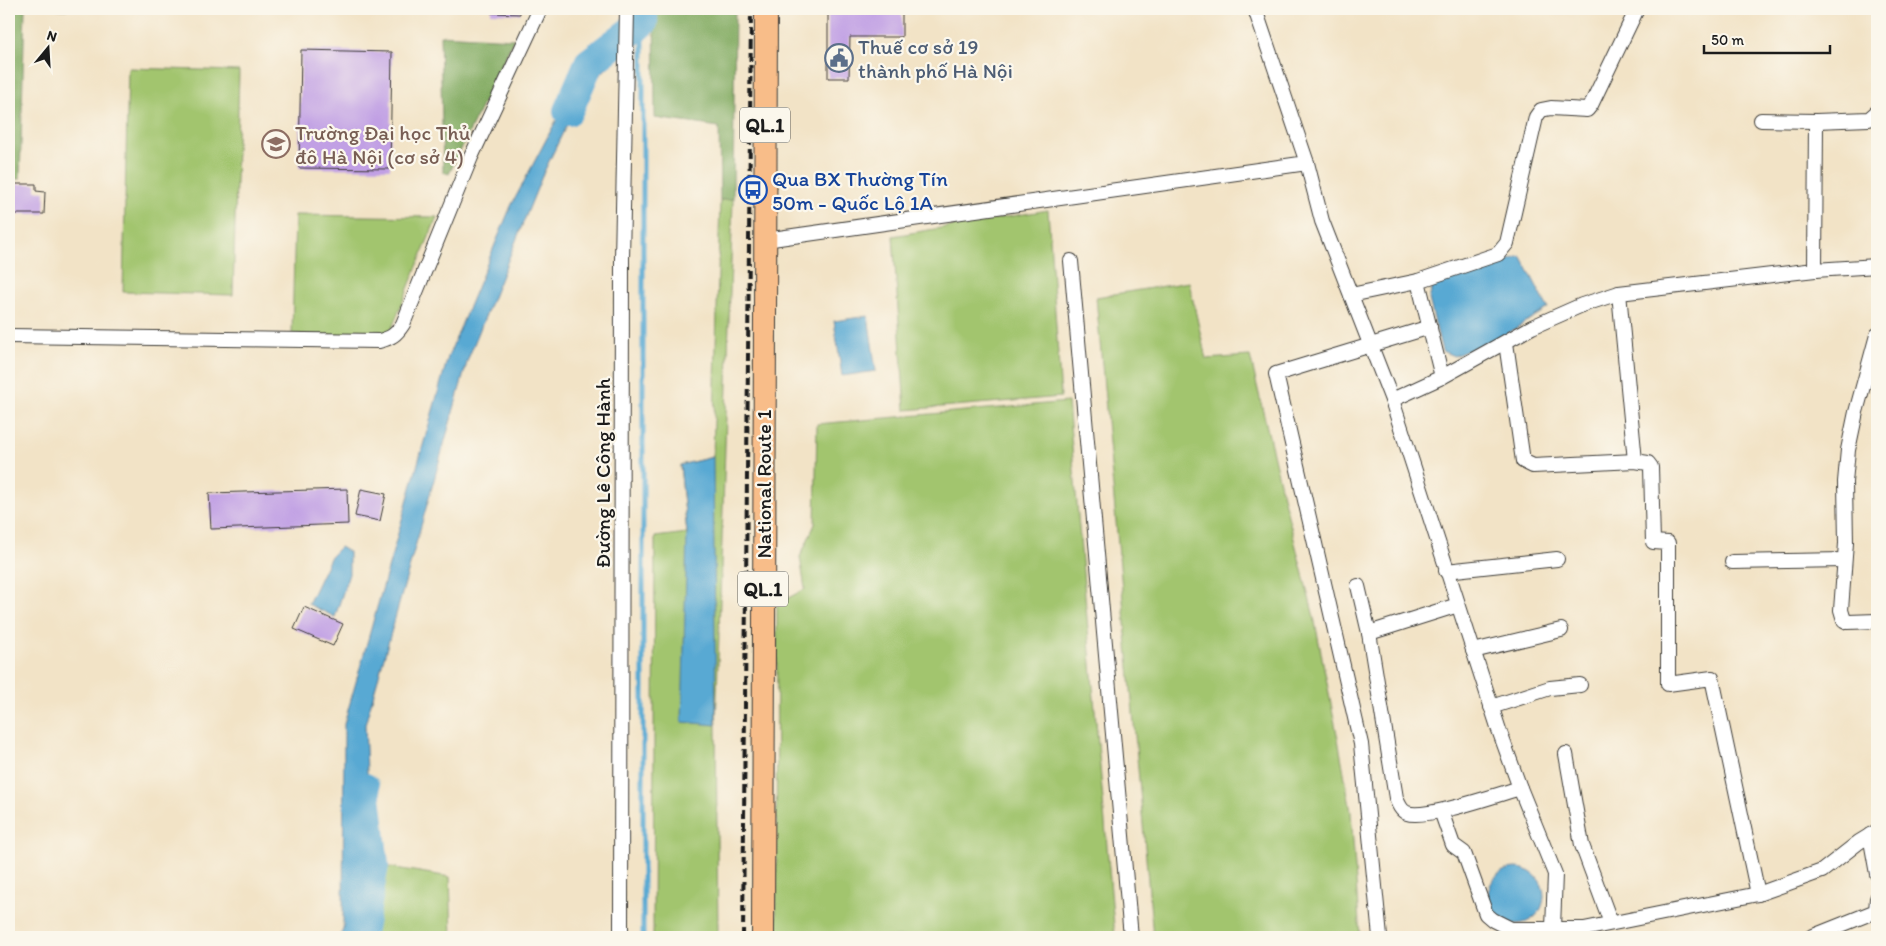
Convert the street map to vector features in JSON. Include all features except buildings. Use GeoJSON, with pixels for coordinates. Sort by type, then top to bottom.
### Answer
{"type":"FeatureCollection","features":[{"type":"Feature","properties":{"kind":"highway","name":"QL.1"},"geometry":{"type":"LineString","coordinates":[[764,240],[766,9]]}},
{"type":"Feature","properties":{"kind":"highway","name":"National Route 1"},"geometry":{"type":"LineString","coordinates":[[763,937],[764,240]]}},
{"type":"Feature","properties":{"kind":"street"},"geometry":{"type":"LineString","coordinates":[[9,336],[379,341],[396,335],[403,324],[471,158],[540,9]]}},
{"type":"Feature","properties":{"kind":"street"},"geometry":{"type":"LineString","coordinates":[[1256,9],[1306,162],[1322,221],[1392,400],[1491,706],[1520,788],[1555,874],[1553,928]]}},
{"type":"Feature","properties":{"kind":"street"},"geometry":{"type":"LineString","coordinates":[[1351,295],[1418,281],[1498,254],[1507,243],[1536,117],[1541,110],[1551,108],[1587,110],[1637,9]]}},
{"type":"Feature","properties":{"kind":"street","name":"Đường Lê Công Hành"},"geometry":{"type":"LineString","coordinates":[[621,937],[622,259],[628,47],[627,13]]}},
{"type":"Feature","properties":{"kind":"street"},"geometry":{"type":"LineString","coordinates":[[1762,120],[1816,121],[1869,119],[1877,112]]}},
{"type":"Feature","properties":{"kind":"street"},"geometry":{"type":"LineString","coordinates":[[1815,270],[1816,121]]}},
{"type":"Feature","properties":{"kind":"street"},"geometry":{"type":"LineString","coordinates":[[764,240],[1306,162]]}},
{"type":"Feature","properties":{"kind":"street"},"geometry":{"type":"LineString","coordinates":[[1071,260],[1131,937]]}},
{"type":"Feature","properties":{"kind":"street"},"geometry":{"type":"LineString","coordinates":[[1392,400],[1442,377],[1532,327],[1566,312],[1619,293],[1815,270],[1877,266]]}},
{"type":"Feature","properties":{"kind":"street"},"geometry":{"type":"LineString","coordinates":[[1418,281],[1442,377]]}},
{"type":"Feature","properties":{"kind":"street"},"geometry":{"type":"LineString","coordinates":[[1619,293],[1635,460]]}},
{"type":"Feature","properties":{"kind":"street"},"geometry":{"type":"LineString","coordinates":[[1380,937],[1361,744],[1276,374],[1430,327]]}},
{"type":"Feature","properties":{"kind":"street"},"geometry":{"type":"LineString","coordinates":[[1877,336],[1856,412],[1848,450],[1845,482],[1846,543],[1841,603],[1844,620],[1854,623],[1877,621]]}},
{"type":"Feature","properties":{"kind":"street"},"geometry":{"type":"LineString","coordinates":[[1506,343],[1523,461],[1533,466],[1635,460],[1648,463],[1651,467],[1653,542],[1668,543],[1668,684],[1712,678],[1758,894]]}},
{"type":"Feature","properties":{"kind":"street"},"geometry":{"type":"LineString","coordinates":[[1446,571],[1557,559]]}},
{"type":"Feature","properties":{"kind":"street"},"geometry":{"type":"LineString","coordinates":[[1732,562],[1844,560]]}},
{"type":"Feature","properties":{"kind":"street"},"geometry":{"type":"LineString","coordinates":[[1358,586],[1369,633],[1398,804],[1406,813],[1412,814],[1441,811],[1520,788]]}},
{"type":"Feature","properties":{"kind":"street"},"geometry":{"type":"LineString","coordinates":[[1369,633],[1458,605]]}},
{"type":"Feature","properties":{"kind":"street"},"geometry":{"type":"LineString","coordinates":[[1473,652],[1561,630]]}},
{"type":"Feature","properties":{"kind":"street"},"geometry":{"type":"LineString","coordinates":[[1491,706],[1550,688],[1580,685]]}},
{"type":"Feature","properties":{"kind":"street"},"geometry":{"type":"LineString","coordinates":[[1566,754],[1582,845],[1611,923]]}},
{"type":"Feature","properties":{"kind":"street"},"geometry":{"type":"LineString","coordinates":[[1441,811],[1453,845],[1464,853],[1486,914],[1511,933],[1553,928],[1584,929],[1758,894],[1822,871],[1859,842],[1874,833],[1877,874]]}},
{"type":"Feature","properties":{"kind":"street"},"geometry":{"type":"LineString","coordinates":[[1811,937],[1876,912],[1877,898]]}},
{"type":"Feature","properties":{"kind":"green space"},"geometry":{"type":"Polygon","coordinates":[[[9,9],[25,9],[20,179],[9,179],[9,9]]]}},
{"type":"Feature","properties":{"kind":"green space"},"geometry":{"type":"Polygon","coordinates":[[[58,9],[223,9],[223,12],[58,9]]]}},
{"type":"Feature","properties":{"kind":"green space"},"geometry":{"type":"Polygon","coordinates":[[[654,9],[735,9],[733,199],[720,200],[719,127],[655,118],[654,9]]]}},
{"type":"Feature","properties":{"kind":"green space"},"geometry":{"type":"Polygon","coordinates":[[[440,35],[514,39],[449,174],[443,172],[440,35]]]}},
{"type":"Feature","properties":{"kind":"green space"},"geometry":{"type":"Polygon","coordinates":[[[128,68],[239,71],[233,295],[123,292],[128,68]]]}},
{"type":"Feature","properties":{"kind":"green space"},"geometry":{"type":"Polygon","coordinates":[[[733,199],[716,725],[718,937],[653,937],[655,537],[687,533],[680,465],[713,457],[720,200],[733,199]]]}},
{"type":"Feature","properties":{"kind":"green space"},"geometry":{"type":"Polygon","coordinates":[[[1048,210],[1061,397],[905,410],[893,236],[1048,210]]]}},
{"type":"Feature","properties":{"kind":"green space"},"geometry":{"type":"Polygon","coordinates":[[[295,215],[437,217],[392,328],[383,337],[292,334],[295,215]]]}},
{"type":"Feature","properties":{"kind":"green space"},"geometry":{"type":"Polygon","coordinates":[[[1189,282],[1206,359],[1250,356],[1314,617],[1338,739],[1351,812],[1360,937],[1153,937],[1096,297],[1189,282]]]}},
{"type":"Feature","properties":{"kind":"green space"},"geometry":{"type":"Polygon","coordinates":[[[1068,402],[1115,937],[776,937],[777,604],[805,589],[800,557],[815,524],[817,424],[1068,402]]]}},
{"type":"Feature","properties":{"kind":"green space"},"geometry":{"type":"Polygon","coordinates":[[[371,864],[450,877],[452,937],[360,937],[371,864]]]}},
{"type":"Feature","properties":{"kind":"water"},"geometry":{"type":"Polygon","coordinates":[[[613,50],[612,63],[582,93],[543,174],[468,359],[365,725],[371,864],[360,937],[340,937],[343,929],[344,724],[448,357],[511,206],[577,81],[613,50]]]}},
{"type":"Feature","properties":{"kind":"water"},"geometry":{"type":"Polygon","coordinates":[[[1521,256],[1548,308],[1502,337],[1454,356],[1442,351],[1429,299],[1433,286],[1521,256]]]}},
{"type":"Feature","properties":{"kind":"water"},"geometry":{"type":"Polygon","coordinates":[[[868,316],[876,371],[842,376],[834,321],[868,316]]]}},
{"type":"Feature","properties":{"kind":"water"},"geometry":{"type":"Polygon","coordinates":[[[713,457],[716,725],[682,722],[687,533],[680,465],[713,457]]]}},
{"type":"Feature","properties":{"kind":"water"},"geometry":{"type":"Polygon","coordinates":[[[340,547],[349,552],[349,574],[335,617],[308,604],[331,556],[340,547]]]}},
{"type":"Feature","properties":{"kind":"water"},"geometry":{"type":"Polygon","coordinates":[[[1516,868],[1527,870],[1536,876],[1542,885],[1544,896],[1542,907],[1536,916],[1527,922],[1516,924],[1505,922],[1496,916],[1490,907],[1488,896],[1490,885],[1496,876],[1505,870],[1516,868]]]}},
{"type":"Feature","properties":{"kind":"waterway"},"geometry":{"type":"LineString","coordinates":[[568,111],[589,63],[643,22],[643,9]]}},
{"type":"Feature","properties":{"kind":"waterway"},"geometry":{"type":"LineString","coordinates":[[643,22],[643,937]]}},
{"type":"Feature","properties":{"kind":"waterway"},"geometry":{"type":"LineString","coordinates":[[358,937],[362,929],[374,865],[365,788]]}},
{"type":"Feature","properties":{"kind":"railway"},"geometry":{"type":"LineString","coordinates":[[743,937],[751,9]]}},
{"type":"Feature","properties":{"kind":"place","name":"Thuế cơ sở 19 thành phố Hà Nội"},"geometry":{"type":"Point","coordinates":[839,58]}},
{"type":"Feature","properties":{"kind":"place","name":"Trường Đại học Thủ đô Hà Nội (cơ sở 4)"},"geometry":{"type":"Point","coordinates":[276,144]}},
{"type":"Feature","properties":{"kind":"place","name":"Qua BX Thường Tín 50m - Quốc Lộ 1A"},"geometry":{"type":"Point","coordinates":[753,190]}}]}
